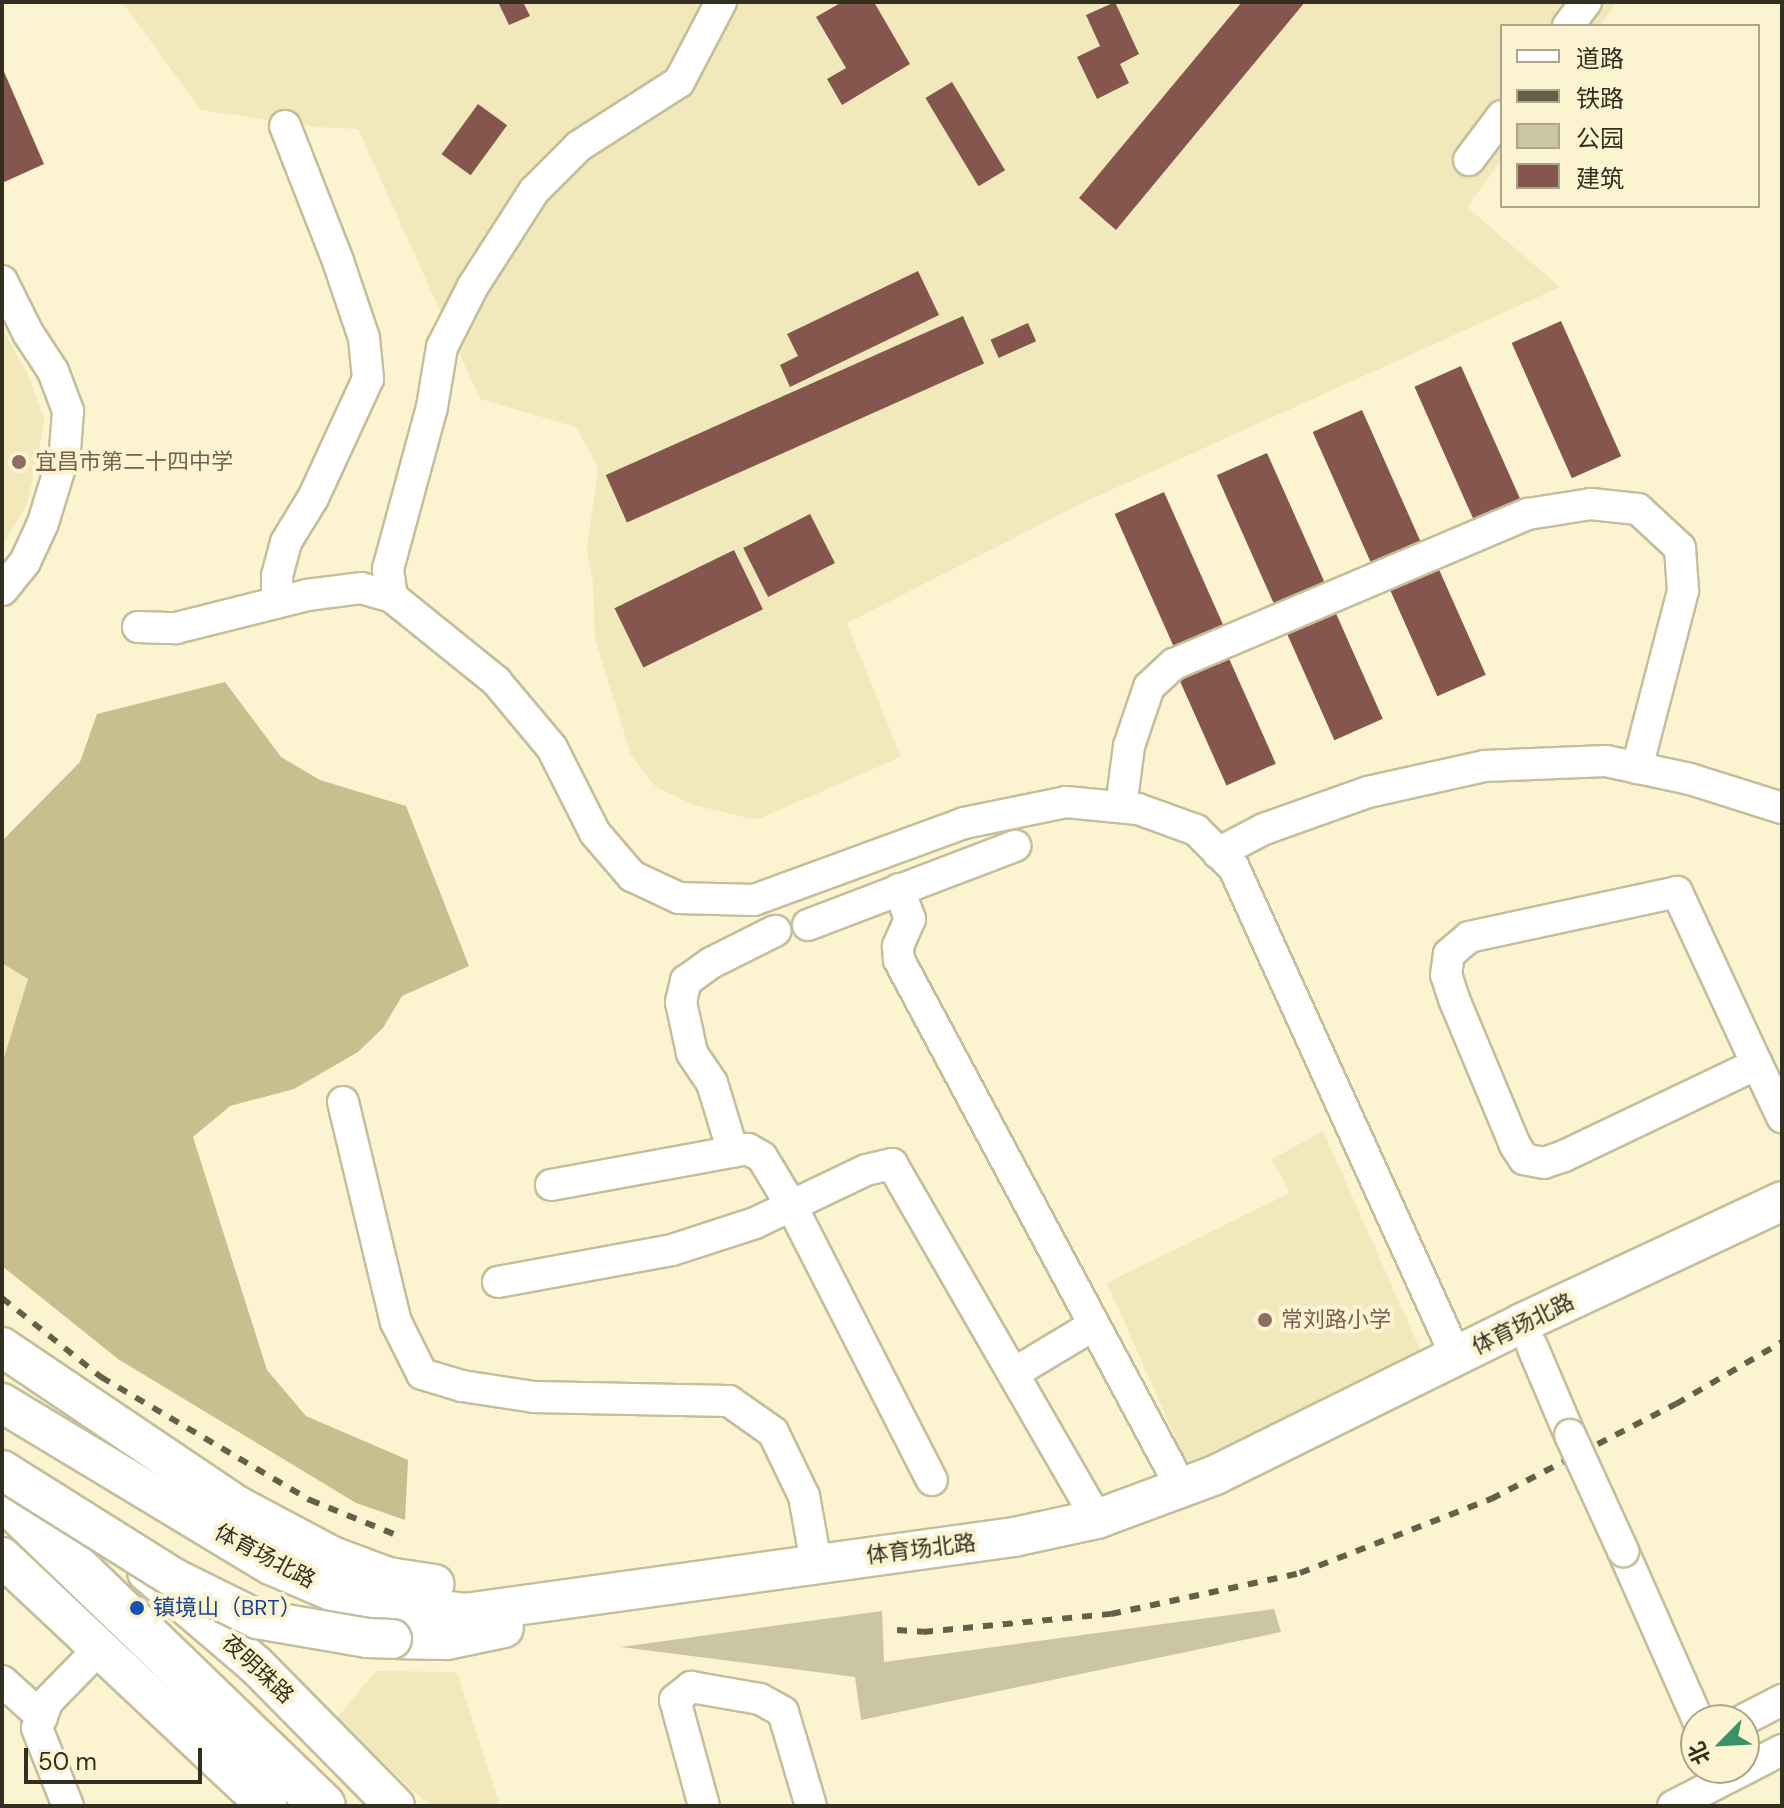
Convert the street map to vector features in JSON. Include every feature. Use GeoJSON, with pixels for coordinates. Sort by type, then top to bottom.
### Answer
{"type":"FeatureCollection","features":[{"type":"Feature","properties":{"kind":"highway"},"geometry":{"type":"LineString","coordinates":[[2,1496],[323,1806]]}},
{"type":"Feature","properties":{"kind":"main road","name":"体育场北路"},"geometry":{"type":"LineString","coordinates":[[37,1428],[271,1565],[350,1599],[465,1613],[818,1569],[1014,1537],[1097,1519],[1182,1489],[1782,1201]]}},
{"type":"Feature","properties":{"kind":"main road","name":"体育场北路"},"geometry":{"type":"LineString","coordinates":[[818,1569],[921,1571],[1021,1559],[1108,1539],[1228,1495],[1782,1228]]}},
{"type":"Feature","properties":{"kind":"main road"},"geometry":{"type":"LineString","coordinates":[[2,1347],[238,1506],[332,1556],[388,1577],[472,1589],[818,1569]]}},
{"type":"Feature","properties":{"kind":"main road"},"geometry":{"type":"LineString","coordinates":[[2,1403],[37,1428]]}},
{"type":"Feature","properties":{"kind":"main road"},"geometry":{"type":"LineString","coordinates":[[2,1411],[37,1428]]}},
{"type":"Feature","properties":{"kind":"main road","name":"夜明珠路"},"geometry":{"type":"LineString","coordinates":[[2,1449],[256,1665],[395,1806]]}},
{"type":"Feature","properties":{"kind":"main road"},"geometry":{"type":"LineString","coordinates":[[2,1470],[174,1578],[257,1619],[367,1638],[447,1640],[818,1569]]}},
{"type":"Feature","properties":{"kind":"main road"},"geometry":{"type":"LineString","coordinates":[[2,1557],[267,1806]]}},
{"type":"Feature","properties":{"kind":"street"},"geometry":{"type":"LineString","coordinates":[[392,597],[388,569],[432,407],[442,347],[473,286],[534,191],[579,146],[679,82],[721,2]]}},
{"type":"Feature","properties":{"kind":"street"},"geometry":{"type":"LineString","coordinates":[[1570,24],[1586,2]]}},
{"type":"Feature","properties":{"kind":"street"},"geometry":{"type":"LineString","coordinates":[[1469,160],[1500,119]]}},
{"type":"Feature","properties":{"kind":"street"},"geometry":{"type":"LineString","coordinates":[[277,603],[277,576],[286,542],[313,498],[368,379],[364,338],[338,261],[285,126]]}},
{"type":"Feature","properties":{"kind":"street"},"geometry":{"type":"LineString","coordinates":[[2,590],[25,562],[43,523],[65,451],[68,411],[53,371],[5,293]]}},
{"type":"Feature","properties":{"kind":"street"},"geometry":{"type":"LineString","coordinates":[[1121,807],[1129,746],[1149,687],[1174,664],[1528,514],[1591,504],[1638,509],[1680,548],[1683,591],[1637,768]]}},
{"type":"Feature","properties":{"kind":"street"},"geometry":{"type":"LineString","coordinates":[[138,627],[176,628],[277,603],[361,588],[392,597],[496,681],[552,748],[595,833],[632,876],[679,898],[754,900],[964,823],[1066,802],[1138,809],[1196,830],[1234,868],[1456,1356]]}},
{"type":"Feature","properties":{"kind":"street"},"geometry":{"type":"LineString","coordinates":[[1218,853],[1264,829],[1368,792],[1484,766],[1606,761],[1690,779],[1782,808]]}},
{"type":"Feature","properties":{"kind":"street"},"geometry":{"type":"LineString","coordinates":[[808,925],[1015,846]]}},
{"type":"Feature","properties":{"kind":"street"},"geometry":{"type":"LineString","coordinates":[[899,889],[910,919],[898,946],[899,960],[1182,1489]]}},
{"type":"Feature","properties":{"kind":"street"},"geometry":{"type":"LineString","coordinates":[[1757,1064],[1564,1156],[1544,1163],[1524,1159],[1515,1145],[1454,999],[1446,975],[1449,954],[1469,937],[1677,892],[1782,1117]]}},
{"type":"Feature","properties":{"kind":"street"},"geometry":{"type":"LineString","coordinates":[[733,1152],[712,1083],[692,1053],[681,1002],[686,981],[711,963],[775,931]]}},
{"type":"Feature","properties":{"kind":"street"},"geometry":{"type":"LineString","coordinates":[[343,1102],[396,1322],[422,1374],[462,1386],[534,1397],[729,1401],[773,1432],[804,1496],[818,1569]]}},
{"type":"Feature","properties":{"kind":"street"},"geometry":{"type":"LineString","coordinates":[[551,1185],[748,1149],[762,1157],[791,1205],[932,1480]]}},
{"type":"Feature","properties":{"kind":"street"},"geometry":{"type":"LineString","coordinates":[[498,1282],[672,1250],[755,1223],[866,1170],[892,1164],[1097,1519]]}},
{"type":"Feature","properties":{"kind":"street"},"geometry":{"type":"LineString","coordinates":[[1014,1373],[1094,1325]]}},
{"type":"Feature","properties":{"kind":"street"},"geometry":{"type":"LineString","coordinates":[[1532,1346],[1691,1704]]}},
{"type":"Feature","properties":{"kind":"street"},"geometry":{"type":"LineString","coordinates":[[68,1806],[45,1756],[37,1728],[48,1701],[98,1650]]}},
{"type":"Feature","properties":{"kind":"street"},"geometry":{"type":"LineString","coordinates":[[2,1681],[42,1717]]}},
{"type":"Feature","properties":{"kind":"street"},"geometry":{"type":"LineString","coordinates":[[704,1806],[675,1700],[691,1687],[760,1699],[783,1712],[811,1806]]}},
{"type":"Feature","properties":{"kind":"street"},"geometry":{"type":"LineString","coordinates":[[1760,1711],[1782,1700]]}},
{"type":"Feature","properties":{"kind":"street"},"geometry":{"type":"LineString","coordinates":[[1760,1759],[1782,1750]]}},
{"type":"Feature","properties":{"kind":"street"},"geometry":{"type":"LineString","coordinates":[[1673,1806],[1707,1784]]}},
{"type":"Feature","properties":{"kind":"shaded area"},"geometry":{"type":"Polygon","coordinates":[[[122,2],[1617,2],[1601,24],[1500,24],[1500,163],[1467,207],[1560,287],[1089,500],[847,623],[901,757],[756,820],[694,805],[656,787],[631,755],[595,639],[593,582],[587,550],[598,468],[576,427],[480,399],[358,129],[315,127],[201,110],[122,2]]]}},
{"type":"Feature","properties":{"kind":"shaded area","name":"宜昌市第二十四中学"},"geometry":{"type":"Polygon","coordinates":[[[2,328],[28,375],[45,421],[27,504],[2,547],[2,328]]]}},
{"type":"Feature","properties":{"kind":"shaded area"},"geometry":{"type":"Polygon","coordinates":[[[225,682],[281,757],[320,780],[406,806],[469,966],[402,996],[383,1028],[358,1052],[294,1089],[230,1106],[193,1137],[267,1370],[306,1416],[408,1460],[405,1520],[356,1503],[118,1359],[2,1266],[2,1064],[28,979],[2,963],[2,841],[80,762],[97,714],[225,682]]]}},
{"type":"Feature","properties":{"kind":"shaded area"},"geometry":{"type":"Polygon","coordinates":[[[2,963],[28,978],[2,1064],[2,963]]]}},
{"type":"Feature","properties":{"kind":"shaded area","name":"常刘路小学"},"geometry":{"type":"Polygon","coordinates":[[[1323,1131],[1424,1358],[1190,1470],[1107,1283],[1290,1193],[1272,1159],[1323,1131]]]}},
{"type":"Feature","properties":{"kind":"shaded area"},"geometry":{"type":"Polygon","coordinates":[[[376,1671],[457,1672],[500,1806],[430,1806],[336,1719],[376,1671]]]}},
{"type":"Feature","properties":{"kind":"green space"},"geometry":{"type":"Polygon","coordinates":[[[1274,1609],[1281,1632],[861,1720],[855,1677],[621,1647],[882,1611],[884,1662],[1274,1609]]]}},
{"type":"Feature","properties":{"kind":"building"},"geometry":{"type":"Polygon","coordinates":[[[498,2],[523,2],[530,16],[509,25],[498,2]]]}},
{"type":"Feature","properties":{"kind":"building"},"geometry":{"type":"Polygon","coordinates":[[[842,2],[874,2],[910,64],[842,105],[827,79],[846,68],[816,17],[842,2]]]}},
{"type":"Feature","properties":{"kind":"building"},"geometry":{"type":"Polygon","coordinates":[[[1115,2],[1139,54],[1120,64],[1129,83],[1097,99],[1077,57],[1100,46],[1086,15],[1115,2]]]}},
{"type":"Feature","properties":{"kind":"building"},"geometry":{"type":"Polygon","coordinates":[[[1242,2],[1305,2],[1116,230],[1079,198],[1242,2]]]}},
{"type":"Feature","properties":{"kind":"building"},"geometry":{"type":"Polygon","coordinates":[[[2,67],[44,164],[2,183],[2,67]]]}},
{"type":"Feature","properties":{"kind":"building"},"geometry":{"type":"Polygon","coordinates":[[[952,82],[1005,170],[978,186],[925,98],[952,82]]]}},
{"type":"Feature","properties":{"kind":"building"},"geometry":{"type":"Polygon","coordinates":[[[478,104],[507,125],[471,175],[442,154],[478,104]]]}},
{"type":"Feature","properties":{"kind":"building"},"geometry":{"type":"Polygon","coordinates":[[[918,271],[939,315],[790,387],[780,365],[798,356],[787,334],[918,271]]]}},
{"type":"Feature","properties":{"kind":"building"},"geometry":{"type":"Polygon","coordinates":[[[963,316],[984,364],[627,523],[606,475],[963,316]]]}},
{"type":"Feature","properties":{"kind":"building"},"geometry":{"type":"Polygon","coordinates":[[[1561,321],[1621,456],[1572,478],[1512,343],[1561,321]]]}},
{"type":"Feature","properties":{"kind":"building"},"geometry":{"type":"Polygon","coordinates":[[[1028,323],[1036,341],[999,358],[991,340],[1028,323]]]}},
{"type":"Feature","properties":{"kind":"building"},"geometry":{"type":"Polygon","coordinates":[[[1461,366],[1521,500],[1474,521],[1414,387],[1461,366]]]}},
{"type":"Feature","properties":{"kind":"building"},"geometry":{"type":"Polygon","coordinates":[[[1362,410],[1422,544],[1372,566],[1313,432],[1362,410]]]}},
{"type":"Feature","properties":{"kind":"building"},"geometry":{"type":"Polygon","coordinates":[[[1267,453],[1327,587],[1277,610],[1217,475],[1267,453]]]}},
{"type":"Feature","properties":{"kind":"building"},"geometry":{"type":"Polygon","coordinates":[[[1164,492],[1224,627],[1175,649],[1115,514],[1164,492]]]}},
{"type":"Feature","properties":{"kind":"building"},"geometry":{"type":"Polygon","coordinates":[[[810,514],[835,563],[768,597],[743,548],[810,514]]]}},
{"type":"Feature","properties":{"kind":"building"},"geometry":{"type":"Polygon","coordinates":[[[734,550],[763,609],[643,668],[614,608],[734,550]]]}},
{"type":"Feature","properties":{"kind":"building"},"geometry":{"type":"Polygon","coordinates":[[[1437,565],[1486,675],[1437,696],[1389,587],[1437,565]]]}},
{"type":"Feature","properties":{"kind":"building"},"geometry":{"type":"Polygon","coordinates":[[[1334,609],[1383,719],[1334,740],[1286,631],[1334,609]]]}},
{"type":"Feature","properties":{"kind":"building"},"geometry":{"type":"Polygon","coordinates":[[[1227,654],[1276,764],[1226,786],[1178,676],[1227,654]]]}},
{"type":"Feature","properties":{"kind":"railway"},"geometry":{"type":"LineString","coordinates":[[2,1298],[101,1377],[310,1500],[401,1537]]}},
{"type":"Feature","properties":{"kind":"railway"},"geometry":{"type":"LineString","coordinates":[[897,1630],[923,1632],[1111,1614],[1300,1573],[1491,1499],[1676,1404],[1782,1342]]}},
{"type":"Feature","properties":{"kind":"place","name":"宜昌市第二十四中学"},"geometry":{"type":"Point","coordinates":[19,462]}},
{"type":"Feature","properties":{"kind":"place","name":"常刘路小学"},"geometry":{"type":"Point","coordinates":[1265,1320]}},
{"type":"Feature","properties":{"kind":"place","name":"镇境山（BRT）"},"geometry":{"type":"Point","coordinates":[137,1608]}}]}
